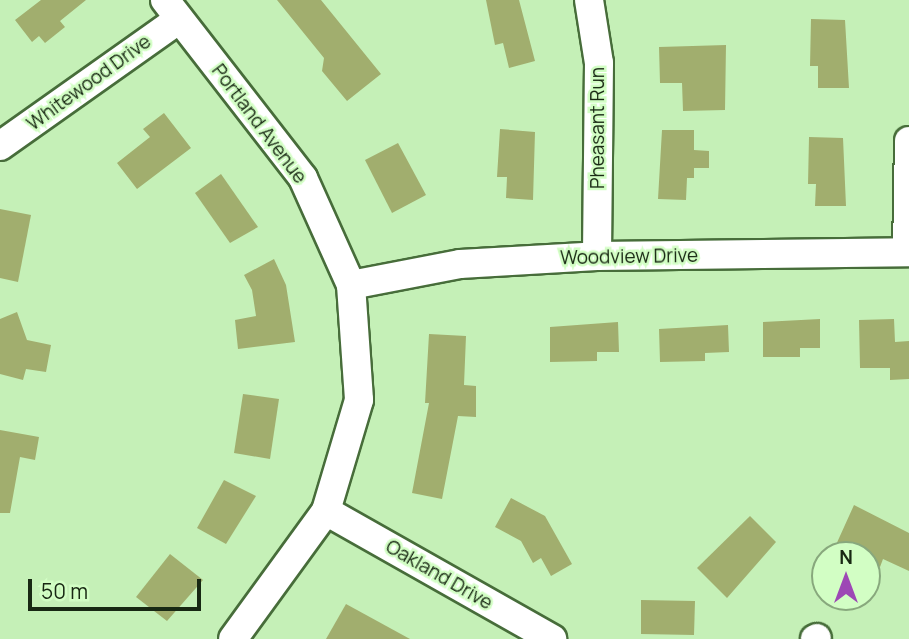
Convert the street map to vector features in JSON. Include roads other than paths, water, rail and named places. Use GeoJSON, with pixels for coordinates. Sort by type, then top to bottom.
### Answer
{"type":"FeatureCollection","features":[{"type":"Feature","properties":{"kind":"street","name":"Pheasant Run"},"geometry":{"type":"LineString","coordinates":[[589,0],[599,63],[597,256]]}},
{"type":"Feature","properties":{"kind":"street","name":"Whitewood Drive"},"geometry":{"type":"LineString","coordinates":[[0,146],[172,10]]}},
{"type":"Feature","properties":{"kind":"street","name":"Portland Avenue"},"geometry":{"type":"LineString","coordinates":[[172,10],[303,178],[351,285],[359,400],[326,511],[233,639]]}},
{"type":"Feature","properties":{"kind":"street"},"geometry":{"type":"LineString","coordinates":[[908,252],[909,141]]}},
{"type":"Feature","properties":{"kind":"street","name":"Woodview Drive"},"geometry":{"type":"LineString","coordinates":[[351,285],[460,264],[597,256],[908,252]]}},
{"type":"Feature","properties":{"kind":"street","name":"Oakland Drive"},"geometry":{"type":"LineString","coordinates":[[326,511],[552,639]]}}]}
